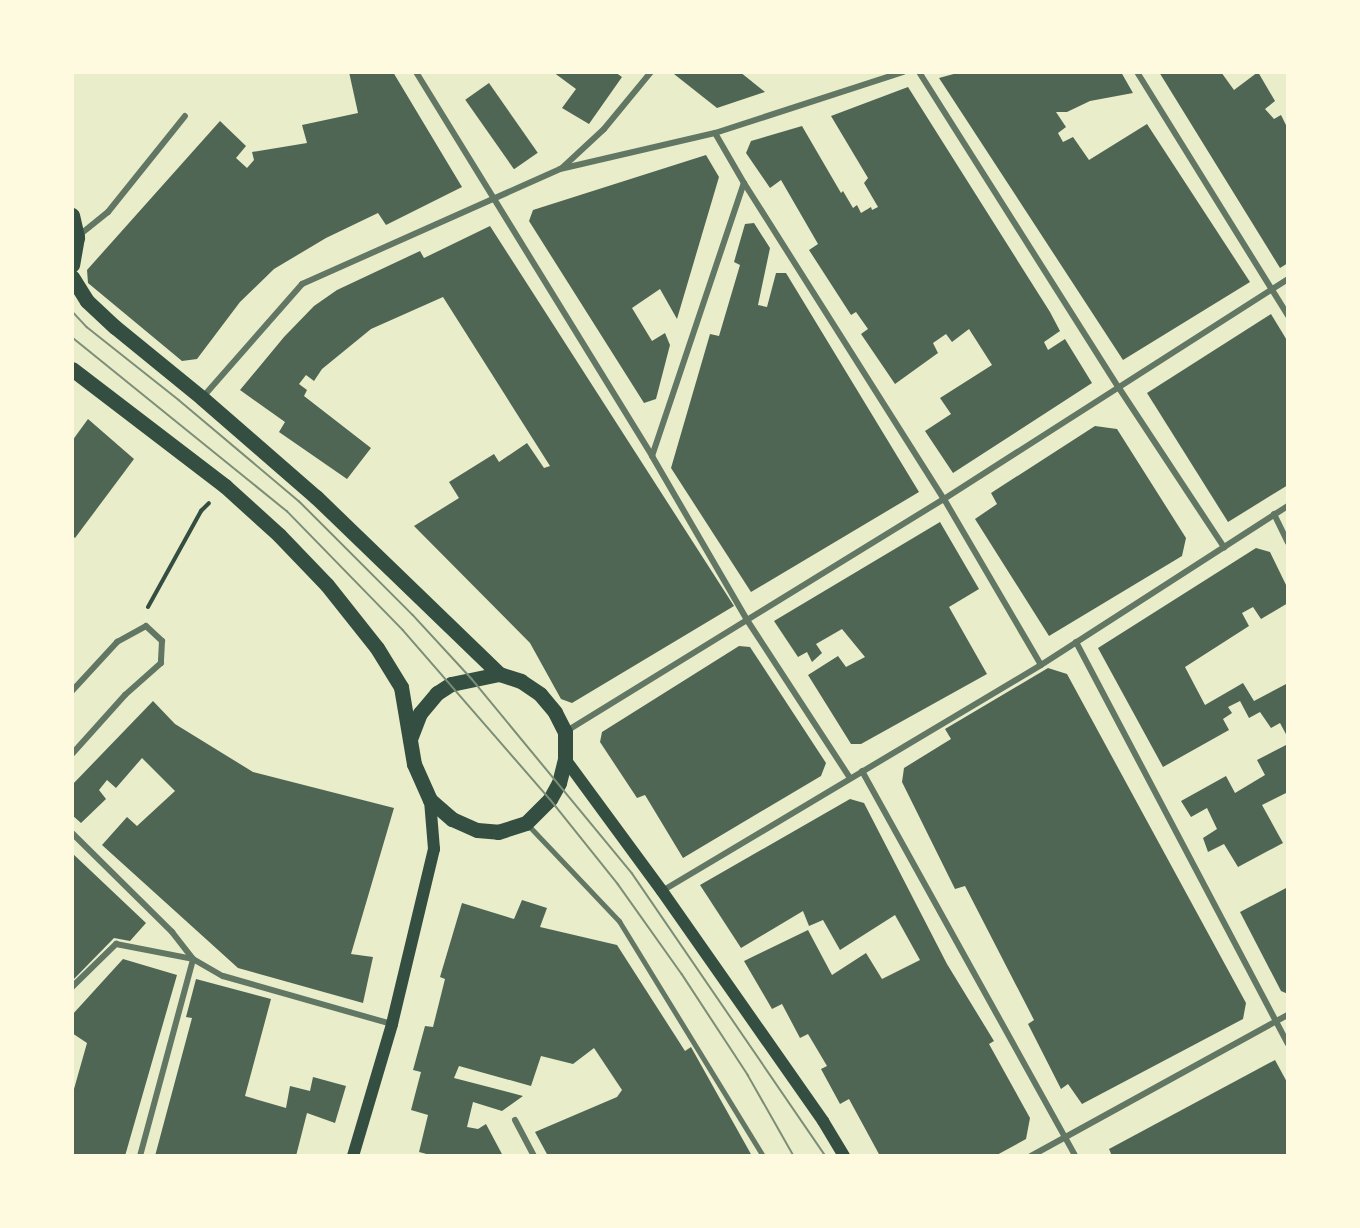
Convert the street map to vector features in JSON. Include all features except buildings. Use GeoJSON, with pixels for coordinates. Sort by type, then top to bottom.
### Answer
{"type":"FeatureCollection","features":[{"type":"Feature","properties":{"kind":"main road"},"geometry":{"type":"LineString","coordinates":[[72,215],[77,237],[72,265]]}},
{"type":"Feature","properties":{"kind":"main road"},"geometry":{"type":"LineString","coordinates":[[72,277],[87,301],[316,497],[499,674],[521,681],[540,694],[555,712],[565,732],[565,759],[559,783],[550,799],[526,822],[498,832],[477,830],[452,819],[430,800]]}},
{"type":"Feature","properties":{"kind":"main road"},"geometry":{"type":"LineString","coordinates":[[72,369],[225,486],[279,535],[327,585],[377,648],[401,687],[414,764],[430,800],[434,849],[393,1024],[353,1156]]}},
{"type":"Feature","properties":{"kind":"main road"},"geometry":{"type":"LineString","coordinates":[[411,739],[420,713],[437,693],[451,684],[499,674]]}},
{"type":"Feature","properties":{"kind":"main road"},"geometry":{"type":"LineString","coordinates":[[565,759],[662,891],[823,1121],[844,1156]]}},
{"type":"Feature","properties":{"kind":"street"},"geometry":{"type":"LineString","coordinates":[[416,72],[652,456],[747,620],[850,778]]}},
{"type":"Feature","properties":{"kind":"street"},"geometry":{"type":"LineString","coordinates":[[560,169],[604,129],[651,72]]}},
{"type":"Feature","properties":{"kind":"street"},"geometry":{"type":"LineString","coordinates":[[202,398],[302,284],[560,169],[715,133],[903,72]]}},
{"type":"Feature","properties":{"kind":"street"},"geometry":{"type":"LineString","coordinates":[[919,72],[1119,388],[1224,546]]}},
{"type":"Feature","properties":{"kind":"street"},"geometry":{"type":"LineString","coordinates":[[1137,72],[1288,315]]}},
{"type":"Feature","properties":{"kind":"street"},"geometry":{"type":"LineString","coordinates":[[77,237],[108,212],[185,116]]}},
{"type":"Feature","properties":{"kind":"street"},"geometry":{"type":"LineString","coordinates":[[715,133],[744,183],[944,499],[1041,665]]}},
{"type":"Feature","properties":{"kind":"street"},"geometry":{"type":"LineString","coordinates":[[652,456],[744,183]]}},
{"type":"Feature","properties":{"kind":"street"},"geometry":{"type":"LineString","coordinates":[[565,732],[944,499],[1288,279]]}},
{"type":"Feature","properties":{"kind":"street"},"geometry":{"type":"LineString","coordinates":[[662,891],[1041,665],[1288,506]]}},
{"type":"Feature","properties":{"kind":"street"},"geometry":{"type":"LineString","coordinates":[[1274,514],[1288,543]]}},
{"type":"Feature","properties":{"kind":"street"},"geometry":{"type":"LineString","coordinates":[[72,691],[117,642],[146,626],[162,641],[161,663],[126,695],[72,754]]}},
{"type":"Feature","properties":{"kind":"street"},"geometry":{"type":"LineString","coordinates":[[1076,642],[1288,1044]]}},
{"type":"Feature","properties":{"kind":"street"},"geometry":{"type":"LineString","coordinates":[[862,771],[1075,1156]]}},
{"type":"Feature","properties":{"kind":"street"},"geometry":{"type":"LineString","coordinates":[[526,822],[618,921],[763,1156]]}},
{"type":"Feature","properties":{"kind":"street"},"geometry":{"type":"LineString","coordinates":[[72,833],[172,932],[194,959]]}},
{"type":"Feature","properties":{"kind":"street"},"geometry":{"type":"LineString","coordinates":[[72,987],[116,944],[194,959],[223,976],[393,1024]]}},
{"type":"Feature","properties":{"kind":"street"},"geometry":{"type":"LineString","coordinates":[[140,1156],[194,959]]}},
{"type":"Feature","properties":{"kind":"street"},"geometry":{"type":"LineString","coordinates":[[1031,1156],[1288,1014]]}},
{"type":"Feature","properties":{"kind":"street"},"geometry":{"type":"LineString","coordinates":[[515,1120],[534,1156]]}},
{"type":"Feature","properties":{"kind":"path"},"geometry":{"type":"LineString","coordinates":[[146,626],[148,609],[201,511]]}},
{"type":"Feature","properties":{"kind":"tram line"},"geometry":{"type":"LineString","coordinates":[[72,311],[87,327],[179,400],[299,501],[413,615],[472,679],[632,873],[826,1156]]}},
{"type":"Feature","properties":{"kind":"tram line"},"geometry":{"type":"LineString","coordinates":[[72,337],[287,511],[403,630],[550,799],[618,884],[682,974],[748,1075],[794,1156]]}}]}
